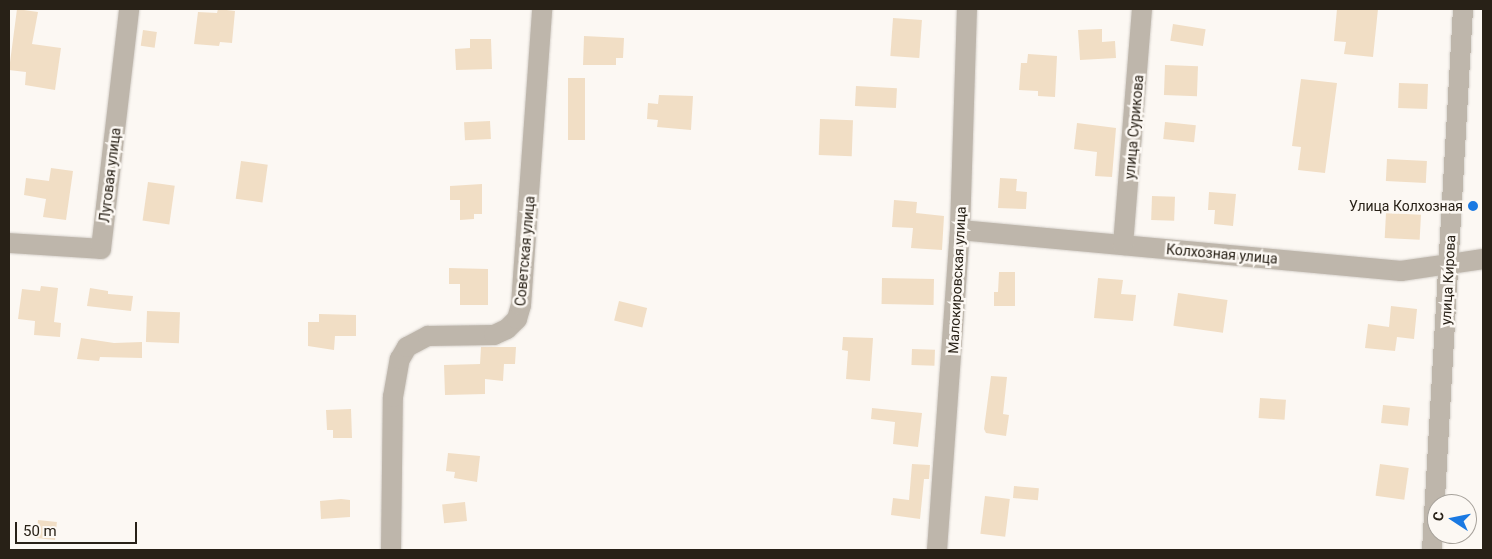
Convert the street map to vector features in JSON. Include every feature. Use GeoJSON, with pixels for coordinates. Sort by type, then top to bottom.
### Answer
{"type":"FeatureCollection","features":[{"type":"Feature","properties":{"kind":"street","name":"Луговая улица"},"geometry":{"type":"LineString","coordinates":[[9,242],[101,249],[129,9]]}},
{"type":"Feature","properties":{"kind":"street","name":"Советская улица"},"geometry":{"type":"LineString","coordinates":[[391,550],[394,375],[400,359],[408,347],[428,336],[494,335],[507,329],[517,318],[521,304],[542,9]]}},
{"type":"Feature","properties":{"kind":"street","name":"Малокировская улица"},"geometry":{"type":"LineString","coordinates":[[937,550],[960,230],[967,9]]}},
{"type":"Feature","properties":{"kind":"street","name":"улица Сурикова"},"geometry":{"type":"LineString","coordinates":[[1123,245],[1142,9]]}},
{"type":"Feature","properties":{"kind":"street","name":"улица Кирова"},"geometry":{"type":"LineString","coordinates":[[1432,550],[1463,9]]}},
{"type":"Feature","properties":{"kind":"street","name":"Колхозная улица"},"geometry":{"type":"LineString","coordinates":[[960,230],[1401,270],[1450,261],[1483,259]]}},
{"type":"Feature","properties":{"kind":"building"},"geometry":{"type":"Polygon","coordinates":[[[17,9],[38,12],[32,44],[61,48],[55,90],[25,85],[26,72],[9,70],[17,9]]]}},
{"type":"Feature","properties":{"kind":"building"},"geometry":{"type":"Polygon","coordinates":[[[218,9],[235,11],[232,43],[220,42],[219,46],[194,44],[198,12],[217,13],[218,9]]]}},
{"type":"Feature","properties":{"kind":"building"},"geometry":{"type":"Polygon","coordinates":[[[1337,9],[1378,9],[1373,57],[1344,54],[1346,42],[1334,41],[1337,9]]]}},
{"type":"Feature","properties":{"kind":"building"},"geometry":{"type":"Polygon","coordinates":[[[893,18],[922,20],[919,58],[890,56],[893,18]]]}},
{"type":"Feature","properties":{"kind":"building"},"geometry":{"type":"Polygon","coordinates":[[[1173,24],[1206,29],[1203,46],[1170,41],[1173,24]]]}},
{"type":"Feature","properties":{"kind":"building"},"geometry":{"type":"Polygon","coordinates":[[[1102,29],[1102,42],[1115,41],[1116,58],[1080,60],[1078,30],[1102,29]]]}},
{"type":"Feature","properties":{"kind":"building"},"geometry":{"type":"Polygon","coordinates":[[[143,30],[157,32],[155,48],[141,46],[143,30]]]}},
{"type":"Feature","properties":{"kind":"building"},"geometry":{"type":"Polygon","coordinates":[[[584,36],[624,38],[623,58],[616,58],[616,65],[583,65],[584,36]]]}},
{"type":"Feature","properties":{"kind":"building"},"geometry":{"type":"Polygon","coordinates":[[[470,39],[491,39],[492,69],[456,70],[455,49],[470,48],[470,39]]]}},
{"type":"Feature","properties":{"kind":"building"},"geometry":{"type":"Polygon","coordinates":[[[1028,54],[1057,56],[1055,97],[1038,96],[1038,91],[1019,90],[1021,63],[1027,63],[1028,54]]]}},
{"type":"Feature","properties":{"kind":"building"},"geometry":{"type":"Polygon","coordinates":[[[1165,65],[1198,66],[1197,96],[1164,95],[1165,65]]]}},
{"type":"Feature","properties":{"kind":"building"},"geometry":{"type":"Polygon","coordinates":[[[568,78],[585,78],[585,140],[568,140],[568,78]]]}},
{"type":"Feature","properties":{"kind":"building"},"geometry":{"type":"Polygon","coordinates":[[[1301,79],[1337,83],[1325,173],[1298,170],[1301,147],[1292,146],[1301,79]]]}},
{"type":"Feature","properties":{"kind":"building"},"geometry":{"type":"Polygon","coordinates":[[[1399,83],[1428,84],[1427,109],[1398,108],[1399,83]]]}},
{"type":"Feature","properties":{"kind":"building"},"geometry":{"type":"Polygon","coordinates":[[[856,86],[897,88],[896,108],[855,106],[856,86]]]}},
{"type":"Feature","properties":{"kind":"building"},"geometry":{"type":"Polygon","coordinates":[[[659,95],[693,96],[691,130],[657,127],[658,120],[647,119],[648,103],[658,104],[659,95]]]}},
{"type":"Feature","properties":{"kind":"building"},"geometry":{"type":"Polygon","coordinates":[[[820,119],[853,120],[852,156],[819,155],[820,119]]]}},
{"type":"Feature","properties":{"kind":"building"},"geometry":{"type":"Polygon","coordinates":[[[490,121],[491,139],[465,140],[464,122],[490,121]]]}},
{"type":"Feature","properties":{"kind":"building"},"geometry":{"type":"Polygon","coordinates":[[[1165,122],[1196,125],[1194,142],[1163,139],[1165,122]]]}},
{"type":"Feature","properties":{"kind":"building"},"geometry":{"type":"Polygon","coordinates":[[[1077,123],[1116,128],[1112,177],[1095,176],[1097,152],[1074,149],[1077,123]]]}},
{"type":"Feature","properties":{"kind":"building"},"geometry":{"type":"Polygon","coordinates":[[[1387,159],[1427,161],[1426,183],[1386,181],[1387,159]]]}},
{"type":"Feature","properties":{"kind":"building"},"geometry":{"type":"Polygon","coordinates":[[[241,161],[268,165],[262,202],[236,199],[241,161]]]}},
{"type":"Feature","properties":{"kind":"building"},"geometry":{"type":"Polygon","coordinates":[[[51,168],[73,171],[66,220],[43,217],[46,199],[24,195],[26,178],[49,181],[51,168]]]}},
{"type":"Feature","properties":{"kind":"building"},"geometry":{"type":"Polygon","coordinates":[[[1000,178],[1017,179],[1016,191],[1027,192],[1026,209],[998,208],[1000,178]]]}},
{"type":"Feature","properties":{"kind":"building"},"geometry":{"type":"Polygon","coordinates":[[[148,182],[175,186],[169,224],[143,221],[148,182]]]}},
{"type":"Feature","properties":{"kind":"building"},"geometry":{"type":"Polygon","coordinates":[[[482,184],[482,214],[474,214],[474,219],[460,220],[460,200],[450,200],[450,186],[482,184]]]}},
{"type":"Feature","properties":{"kind":"building"},"geometry":{"type":"Polygon","coordinates":[[[1209,192],[1236,194],[1233,226],[1214,224],[1215,210],[1208,210],[1209,192]]]}},
{"type":"Feature","properties":{"kind":"building"},"geometry":{"type":"Polygon","coordinates":[[[1152,196],[1175,197],[1174,221],[1151,220],[1152,196]]]}},
{"type":"Feature","properties":{"kind":"building"},"geometry":{"type":"Polygon","coordinates":[[[894,200],[917,202],[916,213],[944,216],[942,250],[911,248],[913,228],[892,227],[894,200]]]}},
{"type":"Feature","properties":{"kind":"building"},"geometry":{"type":"Polygon","coordinates":[[[1386,213],[1421,215],[1420,240],[1385,238],[1386,213]]]}},
{"type":"Feature","properties":{"kind":"building"},"geometry":{"type":"Polygon","coordinates":[[[449,268],[488,269],[488,305],[460,305],[460,284],[449,284],[449,268]]]}},
{"type":"Feature","properties":{"kind":"building"},"geometry":{"type":"Polygon","coordinates":[[[999,272],[1015,272],[1015,306],[994,306],[994,292],[998,292],[999,272]]]}},
{"type":"Feature","properties":{"kind":"building"},"geometry":{"type":"Polygon","coordinates":[[[882,278],[934,279],[934,305],[882,304],[882,278]]]}},
{"type":"Feature","properties":{"kind":"building"},"geometry":{"type":"Polygon","coordinates":[[[1098,278],[1123,280],[1121,294],[1136,295],[1133,321],[1094,318],[1098,278]]]}},
{"type":"Feature","properties":{"kind":"building"},"geometry":{"type":"Polygon","coordinates":[[[41,286],[58,288],[54,322],[61,323],[60,337],[34,335],[35,321],[18,319],[22,289],[40,291],[41,286]]]}},
{"type":"Feature","properties":{"kind":"building"},"geometry":{"type":"Polygon","coordinates":[[[90,288],[108,291],[108,294],[133,296],[131,311],[87,306],[90,288]]]}},
{"type":"Feature","properties":{"kind":"building"},"geometry":{"type":"Polygon","coordinates":[[[1178,293],[1228,300],[1223,333],[1173,326],[1178,293]]]}},
{"type":"Feature","properties":{"kind":"building"},"geometry":{"type":"Polygon","coordinates":[[[619,301],[647,308],[642,327],[614,320],[619,301]]]}},
{"type":"Feature","properties":{"kind":"building"},"geometry":{"type":"Polygon","coordinates":[[[1391,306],[1417,309],[1414,339],[1397,337],[1395,351],[1365,348],[1368,324],[1389,327],[1391,306]]]}},
{"type":"Feature","properties":{"kind":"building"},"geometry":{"type":"Polygon","coordinates":[[[147,311],[180,312],[179,343],[146,342],[147,311]]]}},
{"type":"Feature","properties":{"kind":"building"},"geometry":{"type":"Polygon","coordinates":[[[319,314],[356,315],[356,336],[335,336],[334,350],[308,346],[308,322],[319,322],[319,314]]]}},
{"type":"Feature","properties":{"kind":"building"},"geometry":{"type":"Polygon","coordinates":[[[843,337],[873,338],[870,381],[846,379],[848,351],[842,350],[843,337]]]}},
{"type":"Feature","properties":{"kind":"building"},"geometry":{"type":"Polygon","coordinates":[[[81,338],[114,343],[142,342],[142,358],[100,357],[99,361],[77,359],[81,338]]]}},
{"type":"Feature","properties":{"kind":"building"},"geometry":{"type":"Polygon","coordinates":[[[481,347],[516,347],[515,364],[504,364],[503,381],[485,379],[485,394],[445,395],[444,365],[480,364],[481,347]]]}},
{"type":"Feature","properties":{"kind":"building"},"geometry":{"type":"Polygon","coordinates":[[[912,349],[935,350],[934,366],[911,365],[912,349]]]}},
{"type":"Feature","properties":{"kind":"building"},"geometry":{"type":"Polygon","coordinates":[[[991,376],[1007,377],[1003,414],[1009,415],[1006,436],[986,433],[984,429],[991,376]]]}},
{"type":"Feature","properties":{"kind":"building"},"geometry":{"type":"Polygon","coordinates":[[[1260,398],[1286,400],[1285,420],[1259,418],[1260,398]]]}},
{"type":"Feature","properties":{"kind":"building"},"geometry":{"type":"Polygon","coordinates":[[[1383,405],[1410,408],[1408,426],[1381,423],[1383,405]]]}},
{"type":"Feature","properties":{"kind":"building"},"geometry":{"type":"Polygon","coordinates":[[[872,408],[922,413],[918,447],[893,444],[895,422],[871,419],[872,408]]]}},
{"type":"Feature","properties":{"kind":"building"},"geometry":{"type":"Polygon","coordinates":[[[351,409],[352,438],[333,438],[333,430],[327,430],[326,410],[351,409]]]}},
{"type":"Feature","properties":{"kind":"building"},"geometry":{"type":"Polygon","coordinates":[[[448,453],[480,456],[477,482],[454,478],[455,472],[446,471],[448,453]]]}},
{"type":"Feature","properties":{"kind":"building"},"geometry":{"type":"Polygon","coordinates":[[[912,464],[930,465],[929,479],[924,479],[920,519],[891,515],[893,498],[909,500],[912,464]]]}},
{"type":"Feature","properties":{"kind":"building"},"geometry":{"type":"Polygon","coordinates":[[[1380,464],[1409,468],[1404,500],[1376,496],[1380,464]]]}},
{"type":"Feature","properties":{"kind":"building"},"geometry":{"type":"Polygon","coordinates":[[[1014,486],[1039,488],[1038,500],[1013,498],[1014,486]]]}},
{"type":"Feature","properties":{"kind":"building"},"geometry":{"type":"Polygon","coordinates":[[[985,496],[1010,499],[1005,537],[980,534],[985,496]]]}},
{"type":"Feature","properties":{"kind":"building"},"geometry":{"type":"Polygon","coordinates":[[[350,500],[350,517],[321,519],[320,501],[350,500]]]}},
{"type":"Feature","properties":{"kind":"building"},"geometry":{"type":"Polygon","coordinates":[[[465,502],[467,521],[444,523],[442,504],[465,502]]]}},
{"type":"Feature","properties":{"kind":"building"},"geometry":{"type":"Polygon","coordinates":[[[38,520],[57,522],[55,540],[36,538],[38,520]]]}},
{"type":"Feature","properties":{"kind":"place","name":"Улица Колхозная"},"geometry":{"type":"Point","coordinates":[1473,206]}}]}
